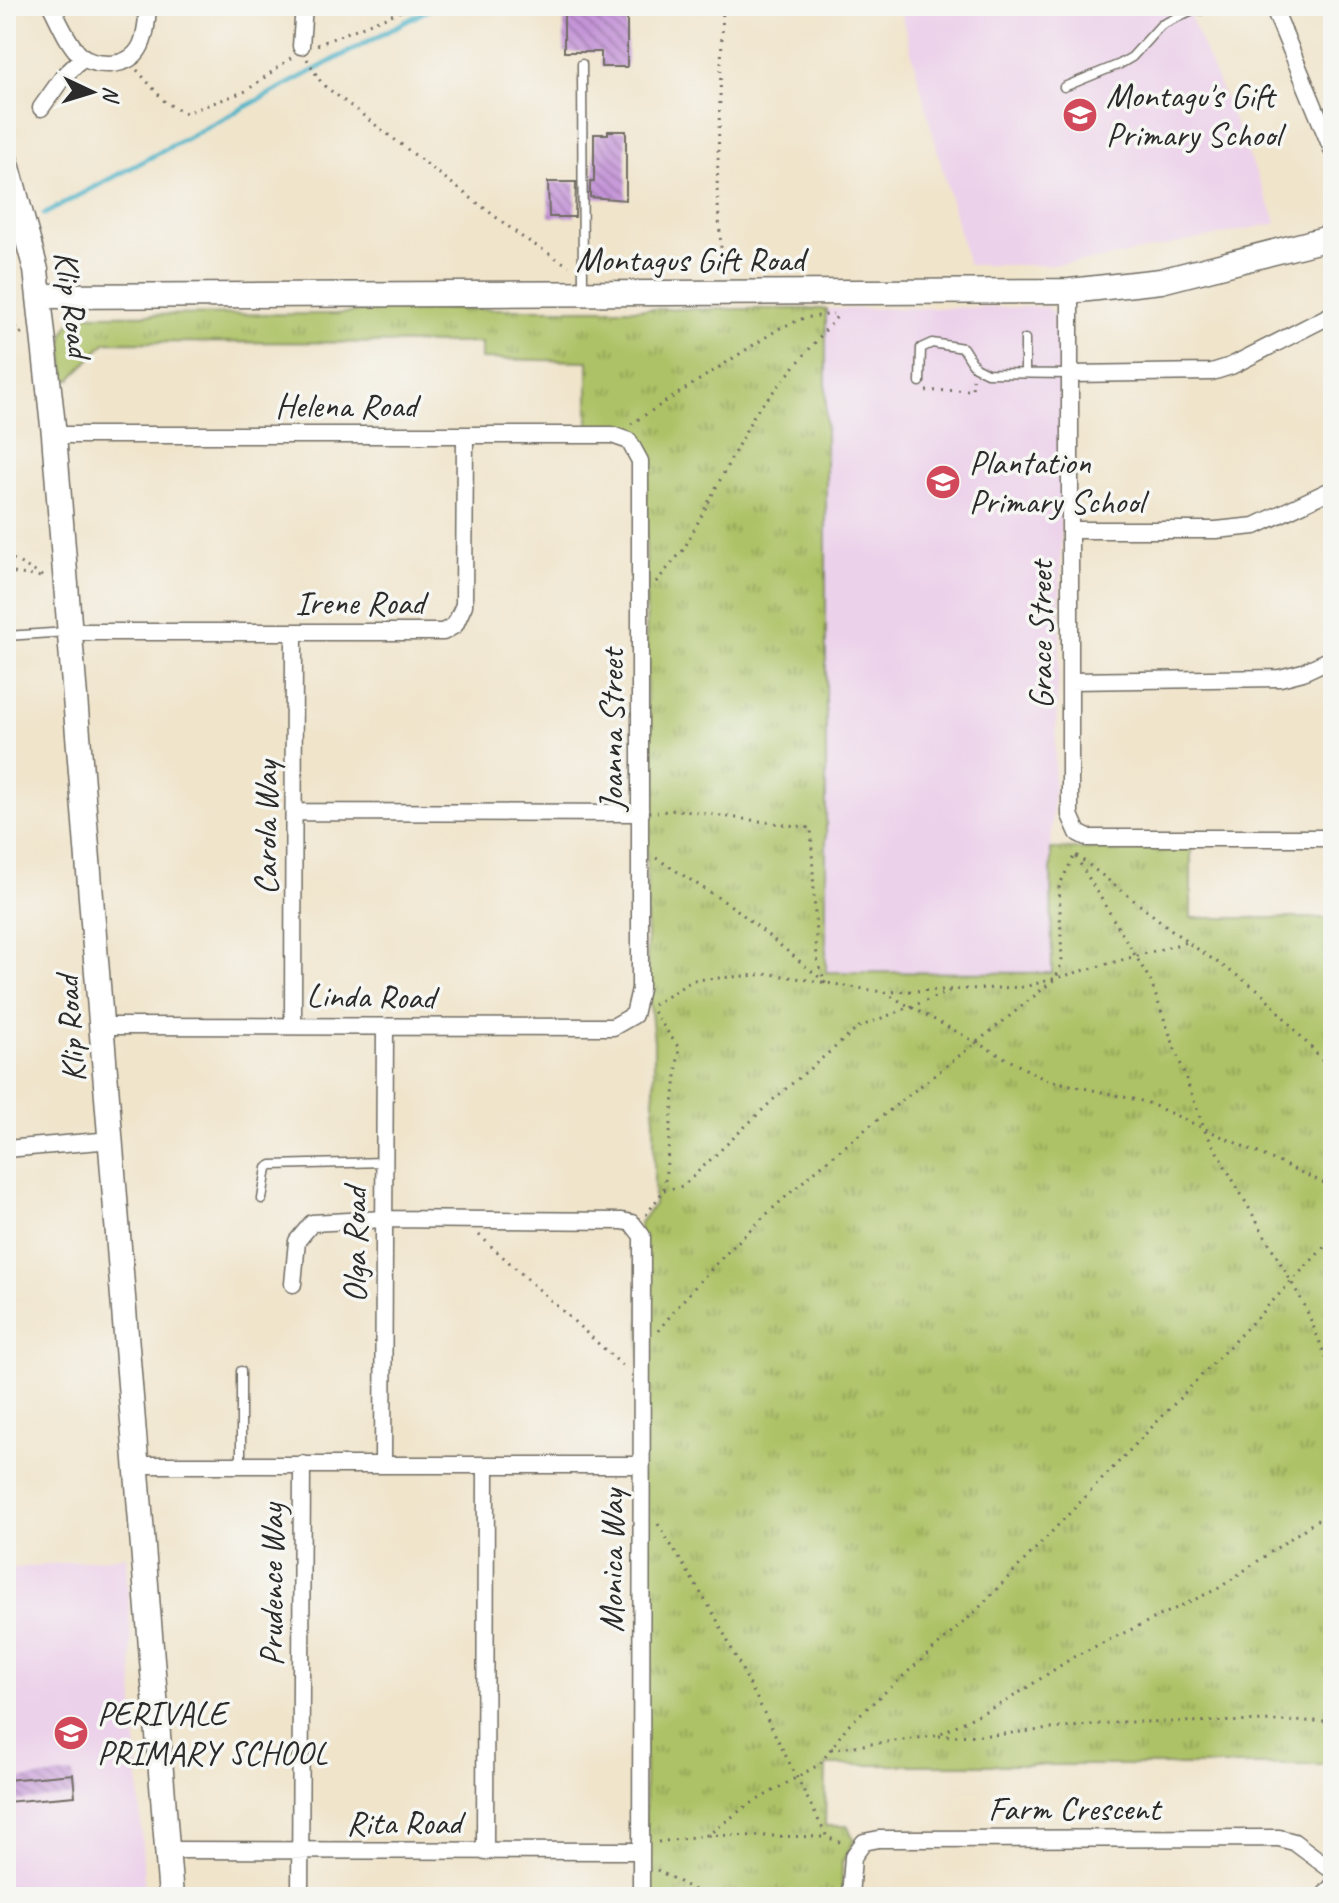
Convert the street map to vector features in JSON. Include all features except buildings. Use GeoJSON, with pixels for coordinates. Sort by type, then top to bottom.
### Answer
{"type":"FeatureCollection","features":[{"type":"Feature","properties":{"kind":"street"},"geometry":{"type":"LineString","coordinates":[[51,6],[70,41],[84,57],[98,63],[129,61],[140,51],[146,34],[148,6]]}},
{"type":"Feature","properties":{"kind":"street"},"geometry":{"type":"LineString","coordinates":[[304,6],[304,52]]}},
{"type":"Feature","properties":{"kind":"street"},"geometry":{"type":"LineString","coordinates":[[1273,6],[1333,152]]}},
{"type":"Feature","properties":{"kind":"street"},"geometry":{"type":"LineString","coordinates":[[41,108],[63,77],[84,57]]}},
{"type":"Feature","properties":{"kind":"street","name":"Klip Road"},"geometry":{"type":"LineString","coordinates":[[6,160],[29,236],[40,296],[54,435],[104,1026],[171,1897]]}},
{"type":"Feature","properties":{"kind":"street","name":"Montagus Gift Road"},"geometry":{"type":"LineString","coordinates":[[40,296],[583,284],[1070,291],[1161,281],[1333,237]]}},
{"type":"Feature","properties":{"kind":"street","name":"Grace Street"},"geometry":{"type":"LineString","coordinates":[[1070,291],[1070,815],[1078,833]]}},
{"type":"Feature","properties":{"kind":"street"},"geometry":{"type":"LineString","coordinates":[[1070,374],[1212,372],[1231,366],[1333,314]]}},
{"type":"Feature","properties":{"kind":"street","name":"Helena Road"},"geometry":{"type":"LineString","coordinates":[[54,435],[612,435],[634,446]]}},
{"type":"Feature","properties":{"kind":"street","name":"Irene Road"},"geometry":{"type":"LineString","coordinates":[[72,632],[430,634],[455,625],[464,605],[465,435]]}},
{"type":"Feature","properties":{"kind":"street","name":"Joanna Street"},"geometry":{"type":"LineString","coordinates":[[634,446],[640,461],[641,813],[640,989],[634,1015]]}},
{"type":"Feature","properties":{"kind":"street"},"geometry":{"type":"LineString","coordinates":[[1071,530],[1238,529],[1269,521],[1333,489]]}},
{"type":"Feature","properties":{"kind":"street","name":"Carola Way"},"geometry":{"type":"LineString","coordinates":[[293,1025],[296,812],[294,632]]}},
{"type":"Feature","properties":{"kind":"street"},"geometry":{"type":"LineString","coordinates":[[1070,681],[1280,678],[1303,672],[1333,658]]}},
{"type":"Feature","properties":{"kind":"street"},"geometry":{"type":"LineString","coordinates":[[296,812],[641,813]]}},
{"type":"Feature","properties":{"kind":"street"},"geometry":{"type":"LineString","coordinates":[[1078,833],[1102,839],[1333,838]]}},
{"type":"Feature","properties":{"kind":"street","name":"Linda Road"},"geometry":{"type":"LineString","coordinates":[[104,1026],[613,1027],[634,1015]]}},
{"type":"Feature","properties":{"kind":"street","name":"Olga Road"},"geometry":{"type":"LineString","coordinates":[[383,1464],[385,1027]]}},
{"type":"Feature","properties":{"kind":"street"},"geometry":{"type":"LineString","coordinates":[[6,1149],[112,1140]]}},
{"type":"Feature","properties":{"kind":"street"},"geometry":{"type":"LineString","coordinates":[[293,1284],[297,1241],[312,1223],[384,1219],[622,1221],[637,1228]]}},
{"type":"Feature","properties":{"kind":"street","name":"Monica Way"},"geometry":{"type":"LineString","coordinates":[[637,1228],[642,1236],[641,1897]]}},
{"type":"Feature","properties":{"kind":"street","name":"Prudence Way"},"geometry":{"type":"LineString","coordinates":[[300,1897],[302,1464]]}},
{"type":"Feature","properties":{"kind":"street"},"geometry":{"type":"LineString","coordinates":[[138,1465],[640,1465]]}},
{"type":"Feature","properties":{"kind":"street"},"geometry":{"type":"LineString","coordinates":[[485,1852],[486,1465]]}},
{"type":"Feature","properties":{"kind":"street","name":"Farm Crescent"},"geometry":{"type":"LineString","coordinates":[[857,1849],[864,1842],[879,1839],[1279,1838],[1294,1842],[1333,1871]]}},
{"type":"Feature","properties":{"kind":"street"},"geometry":{"type":"LineString","coordinates":[[850,1897],[851,1871],[857,1849]]}},
{"type":"Feature","properties":{"kind":"street","name":"Rita Road"},"geometry":{"type":"LineString","coordinates":[[168,1850],[640,1851]]}},
{"type":"Feature","properties":{"kind":"street"},"geometry":{"type":"LineString","coordinates":[[1323,1897],[1333,1885]]}},
{"type":"Feature","properties":{"kind":"lane"},"geometry":{"type":"LineString","coordinates":[[1064,87],[1132,57],[1161,25],[1201,6]]}},
{"type":"Feature","properties":{"kind":"lane"},"geometry":{"type":"LineString","coordinates":[[582,64],[583,284]]}},
{"type":"Feature","properties":{"kind":"lane"},"geometry":{"type":"LineString","coordinates":[[1025,339],[1025,372]]}},
{"type":"Feature","properties":{"kind":"lane"},"geometry":{"type":"LineString","coordinates":[[920,382],[921,348],[932,343],[963,348],[975,367],[987,373],[1070,374]]}},
{"type":"Feature","properties":{"kind":"lane"},"geometry":{"type":"LineString","coordinates":[[6,636],[72,632]]}},
{"type":"Feature","properties":{"kind":"lane"},"geometry":{"type":"LineString","coordinates":[[262,1199],[267,1168],[272,1165],[384,1162]]}},
{"type":"Feature","properties":{"kind":"lane"},"geometry":{"type":"LineString","coordinates":[[241,1371],[241,1464]]}},
{"type":"Feature","properties":{"kind":"path"},"geometry":{"type":"LineString","coordinates":[[129,61],[166,103],[186,113],[246,91],[304,52],[413,6]]}},
{"type":"Feature","properties":{"kind":"path"},"geometry":{"type":"LineString","coordinates":[[723,6],[717,189],[721,248],[740,274]]}},
{"type":"Feature","properties":{"kind":"path"},"geometry":{"type":"LineString","coordinates":[[304,52],[322,84],[583,284]]}},
{"type":"Feature","properties":{"kind":"path"},"geometry":{"type":"LineString","coordinates":[[640,602],[684,549],[755,413],[845,307]]}},
{"type":"Feature","properties":{"kind":"path"},"geometry":{"type":"LineString","coordinates":[[612,435],[780,328],[804,318],[841,313]]}},
{"type":"Feature","properties":{"kind":"path"},"geometry":{"type":"LineString","coordinates":[[6,321],[16,321],[17,333]]}},
{"type":"Feature","properties":{"kind":"path"},"geometry":{"type":"LineString","coordinates":[[6,341],[17,333],[27,332]]}},
{"type":"Feature","properties":{"kind":"path"},"geometry":{"type":"LineString","coordinates":[[920,382],[924,391],[972,390],[975,367]]}},
{"type":"Feature","properties":{"kind":"path"},"geometry":{"type":"LineString","coordinates":[[6,555],[47,577],[6,572]]}},
{"type":"Feature","properties":{"kind":"path"},"geometry":{"type":"LineString","coordinates":[[641,813],[677,810],[811,828],[817,959],[825,982]]}},
{"type":"Feature","properties":{"kind":"path"},"geometry":{"type":"LineString","coordinates":[[641,1353],[687,1295],[755,1221],[893,1105],[1056,978],[1062,961],[1059,886],[1075,854],[1078,833]]}},
{"type":"Feature","properties":{"kind":"path"},"geometry":{"type":"LineString","coordinates":[[641,849],[736,909],[825,982]]}},
{"type":"Feature","properties":{"kind":"path"},"geometry":{"type":"LineString","coordinates":[[1075,854],[1187,942],[1260,991],[1333,1072]]}},
{"type":"Feature","properties":{"kind":"path"},"geometry":{"type":"LineString","coordinates":[[1075,854],[1150,980],[1205,1131],[1290,1280],[1333,1375]]}},
{"type":"Feature","properties":{"kind":"path"},"geometry":{"type":"LineString","coordinates":[[637,1228],[664,1190],[679,1048],[650,1006],[693,980],[771,974],[883,992],[1024,987],[1187,942]]}},
{"type":"Feature","properties":{"kind":"path"},"geometry":{"type":"LineString","coordinates":[[664,1190],[683,1186],[775,1098],[859,1027],[907,1005],[953,990]]}},
{"type":"Feature","properties":{"kind":"path"},"geometry":{"type":"LineString","coordinates":[[883,992],[1044,1079],[1146,1102],[1333,1187]]}},
{"type":"Feature","properties":{"kind":"path"},"geometry":{"type":"LineString","coordinates":[[468,1220],[469,1227],[629,1371],[641,1371]]}},
{"type":"Feature","properties":{"kind":"path"},"geometry":{"type":"LineString","coordinates":[[708,1835],[745,1807],[797,1780],[820,1764],[848,1725],[973,1614],[1333,1238]]}},
{"type":"Feature","properties":{"kind":"path"},"geometry":{"type":"LineString","coordinates":[[935,1736],[1008,1700],[1075,1656],[1219,1588],[1333,1509]]}},
{"type":"Feature","properties":{"kind":"path"},"geometry":{"type":"LineString","coordinates":[[657,1524],[715,1616],[768,1715],[827,1837]]}},
{"type":"Feature","properties":{"kind":"path"},"geometry":{"type":"LineString","coordinates":[[829,1749],[935,1736],[992,1735],[1120,1722],[1333,1721]]}},
{"type":"Feature","properties":{"kind":"path"},"geometry":{"type":"LineString","coordinates":[[707,1897],[648,1865],[640,1851],[650,1843],[708,1835],[827,1837],[857,1849]]}},
{"type":"Feature","properties":{"kind":"shaded area","name":"Montagu's Gift Primary School"},"geometry":{"type":"Polygon","coordinates":[[[899,6],[1186,6],[1277,223],[1097,260],[1050,265],[968,265],[899,6]]]}},
{"type":"Feature","properties":{"kind":"shaded area","name":"Plantation Primary School"},"geometry":{"type":"Polygon","coordinates":[[[1047,307],[1062,322],[1060,641],[1051,849],[1052,973],[826,972],[826,309],[1047,307]]]}},
{"type":"Feature","properties":{"kind":"shaded area","name":"PERIVALE PRIMARY SCHOOL"},"geometry":{"type":"Polygon","coordinates":[[[126,1556],[145,1897],[6,1897],[6,1569],[126,1556]]]}},
{"type":"Feature","properties":{"kind":"green space"},"geometry":{"type":"Polygon","coordinates":[[[382,309],[826,309],[826,972],[1052,973],[1051,849],[1191,849],[1191,918],[1333,918],[1333,1765],[826,1765],[825,1826],[848,1826],[854,1841],[842,1862],[842,1897],[646,1897],[639,1224],[654,1204],[654,1041],[647,974],[646,452],[628,432],[588,428],[588,361],[481,359],[481,343],[106,342],[70,380],[66,380],[63,336],[66,328],[79,315],[336,314],[382,309]]]}},
{"type":"Feature","properties":{"kind":"waterway"},"geometry":{"type":"LineString","coordinates":[[44,214],[435,6]]}},
{"type":"Feature","properties":{"kind":"place","name":"Montagu's Gift Primary School"},"geometry":{"type":"Point","coordinates":[1080,115]}},
{"type":"Feature","properties":{"kind":"place","name":"Plantation Primary School"},"geometry":{"type":"Point","coordinates":[943,482]}},
{"type":"Feature","properties":{"kind":"place","name":"PERIVALE PRIMARY SCHOOL"},"geometry":{"type":"Point","coordinates":[71,1733]}}]}
